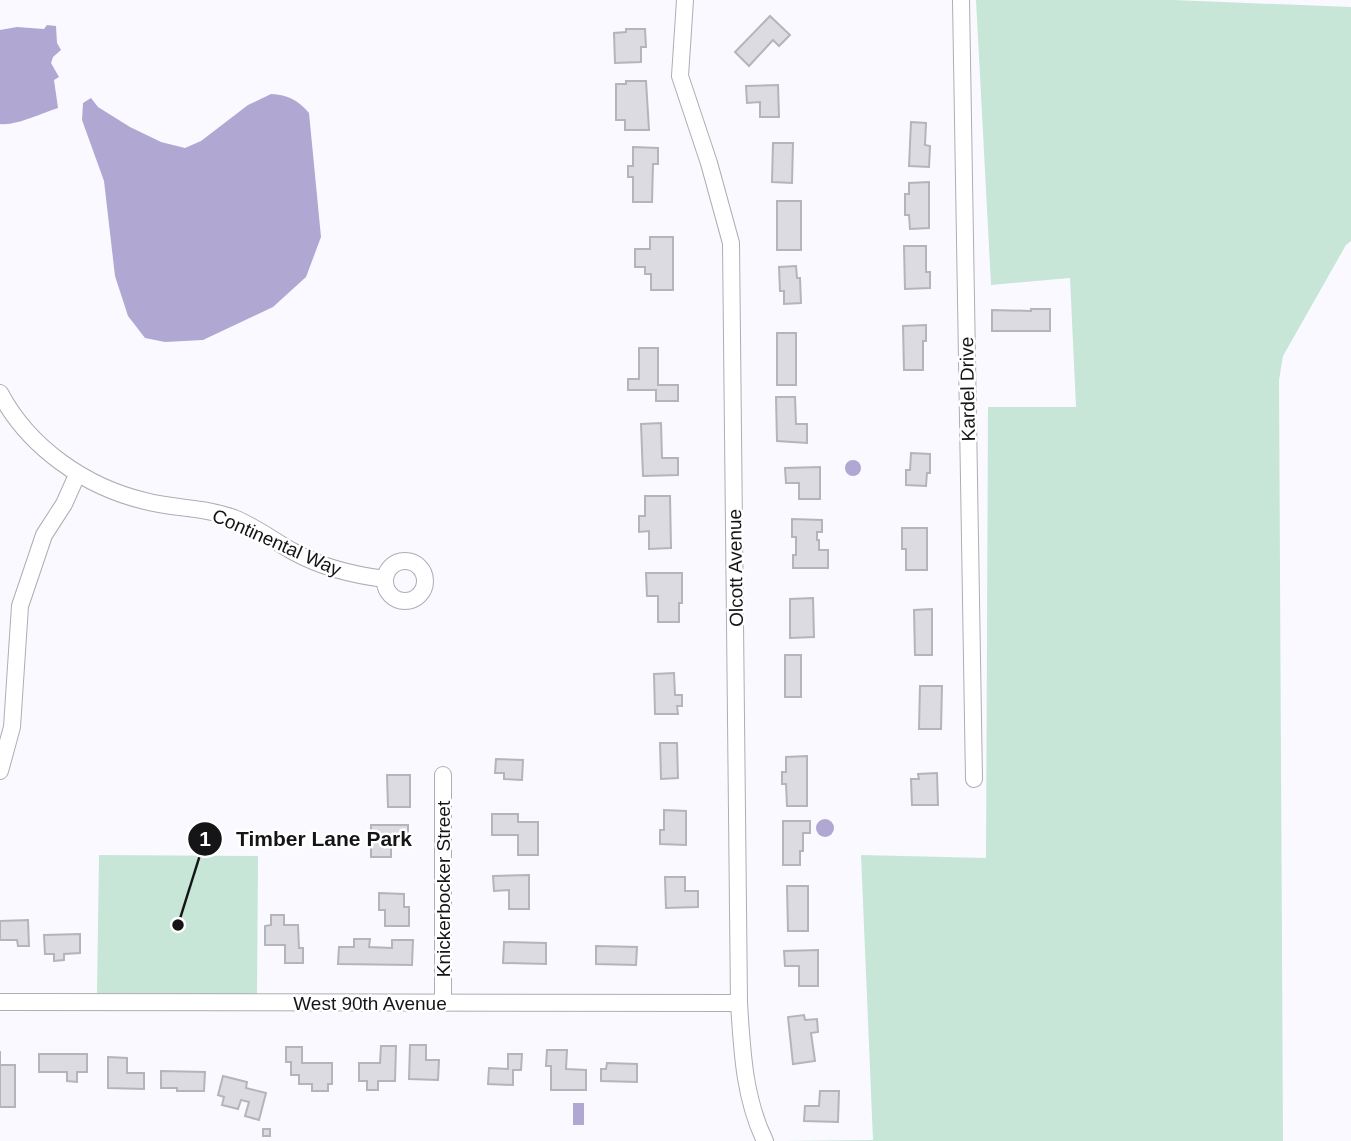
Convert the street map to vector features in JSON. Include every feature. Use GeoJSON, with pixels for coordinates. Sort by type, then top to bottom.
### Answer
{"type":"FeatureCollection","features":[{"type":"Feature","properties":{"kind":"street","name":"Olcott Avenue"},"geometry":{"type":"LineString","coordinates":[[685,0],[680,76],[709,163],[731,243],[739,1003],[743,1069],[758,1126],[765,1141]]}},
{"type":"Feature","properties":{"kind":"street","name":"Kardel Drive"},"geometry":{"type":"LineString","coordinates":[[961,0],[974,779]]}},
{"type":"Feature","properties":{"kind":"street","name":"Continental Way"},"geometry":{"type":"LineString","coordinates":[[0,393],[23,426],[77,475],[145,501],[217,512],[271,537],[313,562],[352,575],[385,579]]}},
{"type":"Feature","properties":{"kind":"street"},"geometry":{"type":"LineString","coordinates":[[0,771],[12,727],[20,606],[44,535],[64,504],[77,475]]}},
{"type":"Feature","properties":{"kind":"street","name":"Knickerbocker Street"},"geometry":{"type":"LineString","coordinates":[[443,775],[443,1003]]}},
{"type":"Feature","properties":{"kind":"street","name":"West 90th Avenue"},"geometry":{"type":"LineString","coordinates":[[0,1002],[739,1003]]}},
{"type":"Feature","properties":{"kind":"green space"},"geometry":{"type":"Polygon","coordinates":[[[976,0],[1173,0],[1351,7],[1351,241],[1346,245],[1283,356],[1279,380],[1283,1141],[783,1141],[873,1140],[861,855],[986,858],[988,407],[1076,407],[1070,278],[991,285],[976,0]]]}},
{"type":"Feature","properties":{"kind":"green space"},"geometry":{"type":"Polygon","coordinates":[[[99,855],[258,856],[257,995],[97,993],[99,855]]]}},
{"type":"Feature","properties":{"kind":"shaded area"},"geometry":{"type":"Polygon","coordinates":[[[47,25],[56,26],[57,43],[61,50],[51,63],[59,77],[54,80],[58,108],[21,121],[0,124],[0,30],[17,27],[44,29],[47,25]]]}},
{"type":"Feature","properties":{"kind":"shaded area"},"geometry":{"type":"Polygon","coordinates":[[[271,94],[292,99],[309,113],[321,237],[306,277],[273,307],[203,340],[165,342],[145,338],[128,316],[115,276],[104,181],[82,120],[83,103],[91,98],[98,107],[130,127],[161,142],[185,148],[201,141],[248,105],[271,94]]]}},
{"type":"Feature","properties":{"kind":"shaded area"},"geometry":{"type":"Polygon","coordinates":[[[850,460],[856,460],[861,468],[859,474],[850,476],[845,471],[845,465],[850,460]]]}},
{"type":"Feature","properties":{"kind":"shaded area"},"geometry":{"type":"Polygon","coordinates":[[[825,819],[831,822],[834,828],[831,834],[825,837],[819,834],[816,828],[819,822],[825,819]]]}},
{"type":"Feature","properties":{"kind":"shaded area"},"geometry":{"type":"Polygon","coordinates":[[[573,1103],[584,1103],[584,1125],[573,1125],[573,1103]]]}},
{"type":"Feature","properties":{"kind":"building"},"geometry":{"type":"Polygon","coordinates":[[[770,16],[790,35],[779,46],[773,40],[749,66],[735,52],[770,16]]]}},
{"type":"Feature","properties":{"kind":"building"},"geometry":{"type":"Polygon","coordinates":[[[626,29],[645,29],[646,47],[641,47],[641,62],[615,63],[614,33],[626,32],[626,29]]]}},
{"type":"Feature","properties":{"kind":"building"},"geometry":{"type":"Polygon","coordinates":[[[626,81],[646,81],[649,130],[625,130],[625,120],[616,120],[616,84],[626,84],[626,81]]]}},
{"type":"Feature","properties":{"kind":"building"},"geometry":{"type":"Polygon","coordinates":[[[778,85],[779,117],[760,117],[760,102],[747,103],[746,86],[778,85]]]}},
{"type":"Feature","properties":{"kind":"building"},"geometry":{"type":"Polygon","coordinates":[[[911,122],[926,123],[925,145],[930,146],[929,167],[909,166],[911,122]]]}},
{"type":"Feature","properties":{"kind":"building"},"geometry":{"type":"Polygon","coordinates":[[[773,143],[793,143],[792,183],[772,182],[773,143]]]}},
{"type":"Feature","properties":{"kind":"building"},"geometry":{"type":"Polygon","coordinates":[[[633,147],[658,148],[658,164],[653,164],[652,202],[633,202],[633,177],[628,177],[628,166],[633,166],[633,147]]]}},
{"type":"Feature","properties":{"kind":"building"},"geometry":{"type":"Polygon","coordinates":[[[929,182],[929,228],[910,229],[909,215],[905,215],[905,194],[909,194],[909,183],[929,182]]]}},
{"type":"Feature","properties":{"kind":"building"},"geometry":{"type":"Polygon","coordinates":[[[777,201],[801,201],[801,250],[777,250],[777,201]]]}},
{"type":"Feature","properties":{"kind":"building"},"geometry":{"type":"Polygon","coordinates":[[[650,237],[673,237],[673,290],[651,290],[651,274],[645,274],[645,267],[635,267],[635,249],[650,249],[650,237]]]}},
{"type":"Feature","properties":{"kind":"building"},"geometry":{"type":"Polygon","coordinates":[[[904,246],[926,246],[926,272],[930,272],[930,288],[905,289],[904,246]]]}},
{"type":"Feature","properties":{"kind":"building"},"geometry":{"type":"Polygon","coordinates":[[[796,266],[797,278],[800,278],[801,303],[784,304],[784,291],[780,291],[779,267],[796,266]]]}},
{"type":"Feature","properties":{"kind":"building"},"geometry":{"type":"Polygon","coordinates":[[[1050,309],[1050,331],[992,331],[992,310],[1050,309]]]}},
{"type":"Feature","properties":{"kind":"building"},"geometry":{"type":"Polygon","coordinates":[[[926,325],[923,370],[904,370],[903,326],[926,325]]]}},
{"type":"Feature","properties":{"kind":"building"},"geometry":{"type":"Polygon","coordinates":[[[777,333],[796,333],[796,385],[777,385],[777,333]]]}},
{"type":"Feature","properties":{"kind":"building"},"geometry":{"type":"Polygon","coordinates":[[[639,348],[658,348],[658,385],[678,385],[678,401],[656,401],[656,390],[628,390],[628,379],[639,379],[639,348]]]}},
{"type":"Feature","properties":{"kind":"building"},"geometry":{"type":"Polygon","coordinates":[[[776,397],[795,397],[796,424],[807,424],[807,443],[777,441],[776,397]]]}},
{"type":"Feature","properties":{"kind":"building"},"geometry":{"type":"Polygon","coordinates":[[[661,423],[662,458],[678,458],[678,475],[643,476],[641,424],[661,423]]]}},
{"type":"Feature","properties":{"kind":"building"},"geometry":{"type":"Polygon","coordinates":[[[911,453],[930,454],[930,473],[927,473],[926,486],[906,485],[906,470],[910,470],[911,453]]]}},
{"type":"Feature","properties":{"kind":"building"},"geometry":{"type":"Polygon","coordinates":[[[820,467],[820,499],[799,499],[799,483],[786,483],[785,468],[820,467]]]}},
{"type":"Feature","properties":{"kind":"building"},"geometry":{"type":"Polygon","coordinates":[[[645,496],[670,496],[671,548],[649,549],[649,531],[639,532],[639,516],[645,516],[645,496]]]}},
{"type":"Feature","properties":{"kind":"building"},"geometry":{"type":"Polygon","coordinates":[[[792,519],[822,520],[822,532],[817,532],[817,540],[819,550],[828,550],[828,568],[793,568],[796,537],[792,537],[792,519]]]}},
{"type":"Feature","properties":{"kind":"building"},"geometry":{"type":"Polygon","coordinates":[[[902,528],[927,528],[927,570],[906,570],[902,528]]]}},
{"type":"Feature","properties":{"kind":"building"},"geometry":{"type":"Polygon","coordinates":[[[646,573],[682,573],[679,622],[658,622],[658,596],[647,596],[646,573]]]}},
{"type":"Feature","properties":{"kind":"building"},"geometry":{"type":"Polygon","coordinates":[[[813,598],[814,637],[790,638],[790,599],[813,598]]]}},
{"type":"Feature","properties":{"kind":"building"},"geometry":{"type":"Polygon","coordinates":[[[932,609],[932,655],[915,655],[914,610],[932,609]]]}},
{"type":"Feature","properties":{"kind":"building"},"geometry":{"type":"Polygon","coordinates":[[[785,655],[801,655],[801,697],[785,697],[785,655]]]}},
{"type":"Feature","properties":{"kind":"building"},"geometry":{"type":"Polygon","coordinates":[[[674,673],[675,695],[682,695],[682,706],[677,706],[678,714],[655,714],[654,674],[674,673]]]}},
{"type":"Feature","properties":{"kind":"building"},"geometry":{"type":"Polygon","coordinates":[[[920,686],[942,686],[941,729],[919,729],[920,686]]]}},
{"type":"Feature","properties":{"kind":"building"},"geometry":{"type":"Polygon","coordinates":[[[660,743],[677,743],[678,778],[661,779],[660,743]]]}},
{"type":"Feature","properties":{"kind":"building"},"geometry":{"type":"Polygon","coordinates":[[[807,756],[807,806],[787,806],[786,784],[782,784],[782,772],[786,772],[786,757],[807,756]]]}},
{"type":"Feature","properties":{"kind":"building"},"geometry":{"type":"Polygon","coordinates":[[[496,759],[523,760],[522,780],[504,779],[504,773],[495,773],[496,759]]]}},
{"type":"Feature","properties":{"kind":"building"},"geometry":{"type":"Polygon","coordinates":[[[937,773],[938,805],[912,805],[911,779],[919,779],[918,774],[937,773]]]}},
{"type":"Feature","properties":{"kind":"building"},"geometry":{"type":"Polygon","coordinates":[[[387,775],[410,775],[410,807],[388,807],[387,775]]]}},
{"type":"Feature","properties":{"kind":"building"},"geometry":{"type":"Polygon","coordinates":[[[664,810],[686,811],[686,845],[660,844],[660,830],[664,830],[664,810]]]}},
{"type":"Feature","properties":{"kind":"building"},"geometry":{"type":"Polygon","coordinates":[[[492,814],[518,814],[518,822],[538,822],[538,855],[518,855],[518,835],[492,835],[492,814]]]}},
{"type":"Feature","properties":{"kind":"building"},"geometry":{"type":"Polygon","coordinates":[[[783,821],[810,821],[810,833],[803,833],[800,865],[783,865],[783,821]]]}},
{"type":"Feature","properties":{"kind":"building"},"geometry":{"type":"Polygon","coordinates":[[[371,825],[408,825],[408,841],[391,840],[391,857],[371,857],[371,825]]]}},
{"type":"Feature","properties":{"kind":"building"},"geometry":{"type":"Polygon","coordinates":[[[529,875],[529,909],[509,909],[509,890],[494,891],[493,876],[529,875]]]}},
{"type":"Feature","properties":{"kind":"building"},"geometry":{"type":"Polygon","coordinates":[[[665,877],[685,877],[685,891],[698,891],[698,907],[666,908],[665,877]]]}},
{"type":"Feature","properties":{"kind":"building"},"geometry":{"type":"Polygon","coordinates":[[[787,886],[808,886],[808,931],[788,931],[787,886]]]}},
{"type":"Feature","properties":{"kind":"building"},"geometry":{"type":"Polygon","coordinates":[[[379,893],[404,894],[404,907],[409,907],[409,926],[385,926],[385,910],[379,910],[379,893]]]}},
{"type":"Feature","properties":{"kind":"building"},"geometry":{"type":"Polygon","coordinates":[[[271,915],[284,915],[284,925],[298,925],[303,963],[285,963],[285,945],[265,945],[265,926],[271,925],[271,915]]]}},
{"type":"Feature","properties":{"kind":"building"},"geometry":{"type":"Polygon","coordinates":[[[28,920],[29,946],[18,946],[17,940],[0,940],[0,921],[28,920]]]}},
{"type":"Feature","properties":{"kind":"building"},"geometry":{"type":"Polygon","coordinates":[[[80,934],[80,953],[64,954],[64,960],[54,961],[54,954],[45,954],[44,935],[80,934]]]}},
{"type":"Feature","properties":{"kind":"building"},"geometry":{"type":"Polygon","coordinates":[[[354,939],[370,939],[369,947],[392,948],[392,940],[413,940],[412,965],[338,964],[339,947],[354,947],[354,939]]]}},
{"type":"Feature","properties":{"kind":"building"},"geometry":{"type":"Polygon","coordinates":[[[504,942],[546,943],[546,964],[503,963],[504,942]]]}},
{"type":"Feature","properties":{"kind":"building"},"geometry":{"type":"Polygon","coordinates":[[[596,946],[637,947],[636,965],[596,964],[596,946]]]}},
{"type":"Feature","properties":{"kind":"building"},"geometry":{"type":"Polygon","coordinates":[[[818,950],[818,986],[799,986],[799,966],[785,966],[784,951],[818,950]]]}},
{"type":"Feature","properties":{"kind":"building"},"geometry":{"type":"Polygon","coordinates":[[[804,1015],[805,1020],[817,1019],[818,1032],[811,1033],[815,1061],[793,1064],[788,1017],[804,1015]]]}},
{"type":"Feature","properties":{"kind":"building"},"geometry":{"type":"Polygon","coordinates":[[[410,1045],[426,1045],[426,1060],[439,1060],[438,1080],[409,1079],[410,1045]]]}},
{"type":"Feature","properties":{"kind":"building"},"geometry":{"type":"Polygon","coordinates":[[[381,1046],[396,1046],[395,1081],[378,1081],[378,1090],[367,1090],[367,1081],[359,1081],[359,1063],[380,1063],[381,1046]]]}},
{"type":"Feature","properties":{"kind":"building"},"geometry":{"type":"Polygon","coordinates":[[[286,1047],[302,1047],[302,1063],[332,1063],[332,1084],[328,1084],[328,1091],[312,1091],[312,1084],[299,1084],[299,1075],[291,1075],[291,1062],[286,1062],[286,1047]]]}},
{"type":"Feature","properties":{"kind":"building"},"geometry":{"type":"Polygon","coordinates":[[[547,1050],[567,1050],[566,1069],[586,1070],[586,1090],[551,1090],[551,1066],[546,1066],[547,1050]]]}},
{"type":"Feature","properties":{"kind":"building"},"geometry":{"type":"Polygon","coordinates":[[[39,1054],[87,1054],[87,1072],[77,1072],[77,1082],[67,1081],[67,1072],[39,1072],[39,1054]]]}},
{"type":"Feature","properties":{"kind":"building"},"geometry":{"type":"Polygon","coordinates":[[[508,1054],[522,1054],[521,1070],[513,1070],[513,1085],[488,1084],[489,1068],[508,1069],[508,1054]]]}},
{"type":"Feature","properties":{"kind":"building"},"geometry":{"type":"Polygon","coordinates":[[[108,1057],[127,1058],[127,1073],[144,1073],[144,1089],[108,1088],[108,1057]]]}},
{"type":"Feature","properties":{"kind":"building"},"geometry":{"type":"Polygon","coordinates":[[[607,1063],[637,1064],[637,1082],[601,1081],[601,1069],[606,1069],[607,1063]]]}},
{"type":"Feature","properties":{"kind":"building"},"geometry":{"type":"Polygon","coordinates":[[[0,1065],[15,1065],[15,1107],[0,1107],[0,1065]]]}},
{"type":"Feature","properties":{"kind":"building"},"geometry":{"type":"Polygon","coordinates":[[[161,1071],[205,1072],[204,1091],[161,1088],[161,1071]]]}},
{"type":"Feature","properties":{"kind":"building"},"geometry":{"type":"Polygon","coordinates":[[[223,1076],[247,1082],[246,1088],[266,1093],[259,1120],[245,1116],[249,1102],[241,1100],[238,1109],[222,1105],[224,1097],[218,1095],[223,1076]]]}},
{"type":"Feature","properties":{"kind":"building"},"geometry":{"type":"Polygon","coordinates":[[[820,1091],[839,1091],[838,1122],[804,1121],[805,1106],[819,1106],[820,1091]]]}},
{"type":"Feature","properties":{"kind":"building"},"geometry":{"type":"Polygon","coordinates":[[[263,1129],[270,1129],[270,1136],[263,1136],[263,1129]]]}},
{"type":"Feature","properties":{"kind":"place","name":"Timber Lane Park"},"geometry":{"type":"Point","coordinates":[178,925]}}]}
